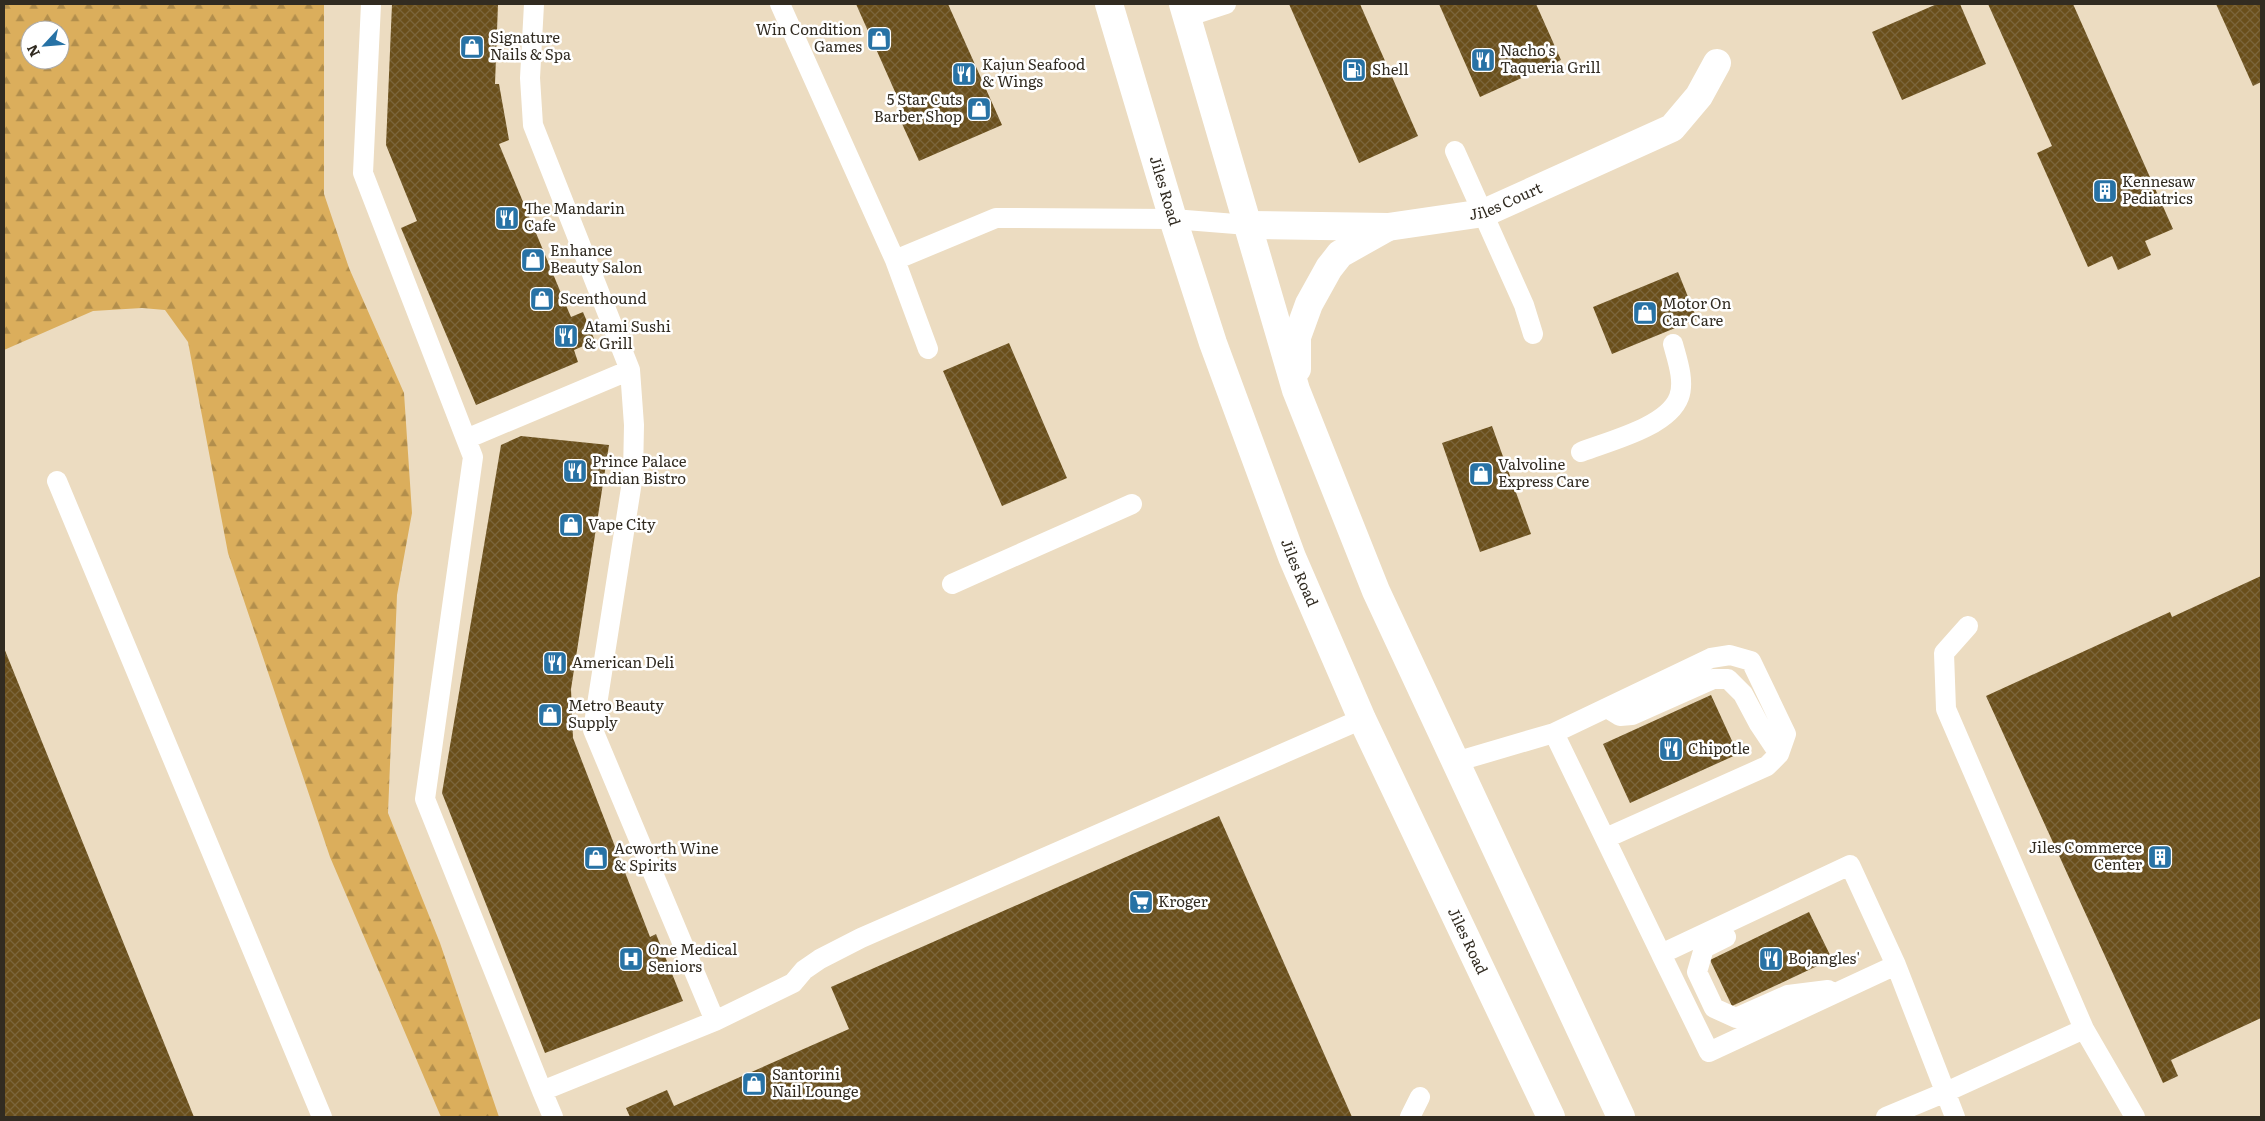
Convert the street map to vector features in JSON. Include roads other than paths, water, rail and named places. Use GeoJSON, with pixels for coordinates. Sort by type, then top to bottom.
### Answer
{"type":"FeatureCollection","features":[{"type":"Feature","properties":{"kind":"street","name":"Jiles Road"},"geometry":{"type":"LineString","coordinates":[[1109,4],[1173,219],[1213,343],[1292,558],[1362,719],[1552,1117]]}},
{"type":"Feature","properties":{"kind":"street"},"geometry":{"type":"LineString","coordinates":[[1185,10],[1296,390],[1376,591],[1621,1117]]}},
{"type":"Feature","properties":{"kind":"street","name":"Jiles Court"},"geometry":{"type":"LineString","coordinates":[[1248,225],[1388,227],[1484,214],[1672,128],[1699,96],[1717,63]]}},
{"type":"Feature","properties":{"kind":"street"},"geometry":{"type":"LineString","coordinates":[[1296,390],[1297,337],[1309,304],[1329,268],[1340,254],[1388,227]]}},
{"type":"Feature","properties":{"kind":"lane"},"geometry":{"type":"LineString","coordinates":[[371,4],[363,173],[473,457],[425,800],[553,1117]]}},
{"type":"Feature","properties":{"kind":"lane"},"geometry":{"type":"LineString","coordinates":[[534,4],[530,78],[533,125],[630,370],[634,424],[632,475],[593,730],[715,1020]]}},
{"type":"Feature","properties":{"kind":"lane"},"geometry":{"type":"LineString","coordinates":[[780,4],[895,260],[928,349]]}},
{"type":"Feature","properties":{"kind":"lane"},"geometry":{"type":"LineString","coordinates":[[1185,10],[1226,4]]}},
{"type":"Feature","properties":{"kind":"lane"},"geometry":{"type":"LineString","coordinates":[[1455,151],[1524,305],[1533,334]]}},
{"type":"Feature","properties":{"kind":"lane"},"geometry":{"type":"LineString","coordinates":[[895,260],[996,218],[1173,219],[1248,225]]}},
{"type":"Feature","properties":{"kind":"lane"},"geometry":{"type":"LineString","coordinates":[[1581,452],[1646,426],[1662,418],[1672,409],[1680,396],[1680,380],[1673,344]]}},
{"type":"Feature","properties":{"kind":"lane"},"geometry":{"type":"LineString","coordinates":[[466,439],[630,370]]}},
{"type":"Feature","properties":{"kind":"lane"},"geometry":{"type":"LineString","coordinates":[[57,481],[322,1117]]}},
{"type":"Feature","properties":{"kind":"lane"},"geometry":{"type":"LineString","coordinates":[[952,584],[1132,504]]}},
{"type":"Feature","properties":{"kind":"lane"},"geometry":{"type":"LineString","coordinates":[[1968,626],[1944,652],[1946,709],[2084,1029],[2135,1117]]}},
{"type":"Feature","properties":{"kind":"lane"},"geometry":{"type":"LineString","coordinates":[[1455,762],[1554,733],[1711,658],[1730,655],[1751,661],[1786,734],[1779,754],[1767,766],[1606,838]]}},
{"type":"Feature","properties":{"kind":"lane"},"geometry":{"type":"LineString","coordinates":[[1607,708],[1620,716],[1632,715],[1713,679],[1728,680],[1743,694],[1759,724],[1779,754]]}},
{"type":"Feature","properties":{"kind":"lane"},"geometry":{"type":"LineString","coordinates":[[542,1091],[715,1020],[793,983],[804,970],[820,959],[861,938],[1362,719]]}},
{"type":"Feature","properties":{"kind":"lane"},"geometry":{"type":"LineString","coordinates":[[1554,733],[1709,1052],[1896,965]]}},
{"type":"Feature","properties":{"kind":"lane"},"geometry":{"type":"LineString","coordinates":[[1661,954],[1850,865],[1896,965],[1955,1117]]}},
{"type":"Feature","properties":{"kind":"lane"},"geometry":{"type":"LineString","coordinates":[[1798,889],[1750,925],[1704,948],[1697,972],[1714,1008],[1736,1018],[1788,995],[1846,988]]}},
{"type":"Feature","properties":{"kind":"lane"},"geometry":{"type":"LineString","coordinates":[[1886,1117],[1946,1092],[2084,1029]]}},
{"type":"Feature","properties":{"kind":"lane"},"geometry":{"type":"LineString","coordinates":[[1410,1117],[1420,1097]]}},
{"type":"Feature","properties":{"kind":"place","name":"Win Condition Games"},"geometry":{"type":"Point","coordinates":[879,39]}},
{"type":"Feature","properties":{"kind":"place","name":"Signature Nails & Spa"},"geometry":{"type":"Point","coordinates":[472,47]}},
{"type":"Feature","properties":{"kind":"place","name":"Nacho's Taqueria Grill"},"geometry":{"type":"Point","coordinates":[1483,60]}},
{"type":"Feature","properties":{"kind":"place","name":"Shell"},"geometry":{"type":"Point","coordinates":[1354,70]}},
{"type":"Feature","properties":{"kind":"place","name":"Kajun Seafood & Wings"},"geometry":{"type":"Point","coordinates":[964,74]}},
{"type":"Feature","properties":{"kind":"place","name":"5 Star Cuts Barber Shop"},"geometry":{"type":"Point","coordinates":[979,109]}},
{"type":"Feature","properties":{"kind":"place","name":"Kennesaw Pediatrics"},"geometry":{"type":"Point","coordinates":[2105,191]}},
{"type":"Feature","properties":{"kind":"place","name":"The Mandarin Cafe"},"geometry":{"type":"Point","coordinates":[507,218]}},
{"type":"Feature","properties":{"kind":"place","name":"Enhance Beauty Salon"},"geometry":{"type":"Point","coordinates":[533,260]}},
{"type":"Feature","properties":{"kind":"place","name":"Scenthound"},"geometry":{"type":"Point","coordinates":[542,299]}},
{"type":"Feature","properties":{"kind":"place","name":"Motor On Car Care"},"geometry":{"type":"Point","coordinates":[1645,313]}},
{"type":"Feature","properties":{"kind":"place","name":"Atami Sushi & Grill"},"geometry":{"type":"Point","coordinates":[566,336]}},
{"type":"Feature","properties":{"kind":"place","name":"Prince Palace Indian Bistro"},"geometry":{"type":"Point","coordinates":[575,471]}},
{"type":"Feature","properties":{"kind":"place","name":"Valvoline Express Care"},"geometry":{"type":"Point","coordinates":[1481,474]}},
{"type":"Feature","properties":{"kind":"place","name":"Vape City"},"geometry":{"type":"Point","coordinates":[571,525]}},
{"type":"Feature","properties":{"kind":"place","name":"American Deli"},"geometry":{"type":"Point","coordinates":[555,663]}},
{"type":"Feature","properties":{"kind":"place","name":"Metro Beauty Supply"},"geometry":{"type":"Point","coordinates":[550,715]}},
{"type":"Feature","properties":{"kind":"place","name":"Chipotle"},"geometry":{"type":"Point","coordinates":[1671,749]}},
{"type":"Feature","properties":{"kind":"place","name":"Jiles Commerce Center"},"geometry":{"type":"Point","coordinates":[2160,857]}},
{"type":"Feature","properties":{"kind":"place","name":"Acworth Wine & Spirits"},"geometry":{"type":"Point","coordinates":[596,858]}},
{"type":"Feature","properties":{"kind":"place","name":"Kroger"},"geometry":{"type":"Point","coordinates":[1141,902]}},
{"type":"Feature","properties":{"kind":"place","name":"One Medical Seniors"},"geometry":{"type":"Point","coordinates":[631,959]}},
{"type":"Feature","properties":{"kind":"place","name":"Bojangles'"},"geometry":{"type":"Point","coordinates":[1771,959]}},
{"type":"Feature","properties":{"kind":"place","name":"Santorini Nail Lounge"},"geometry":{"type":"Point","coordinates":[754,1084]}}]}
